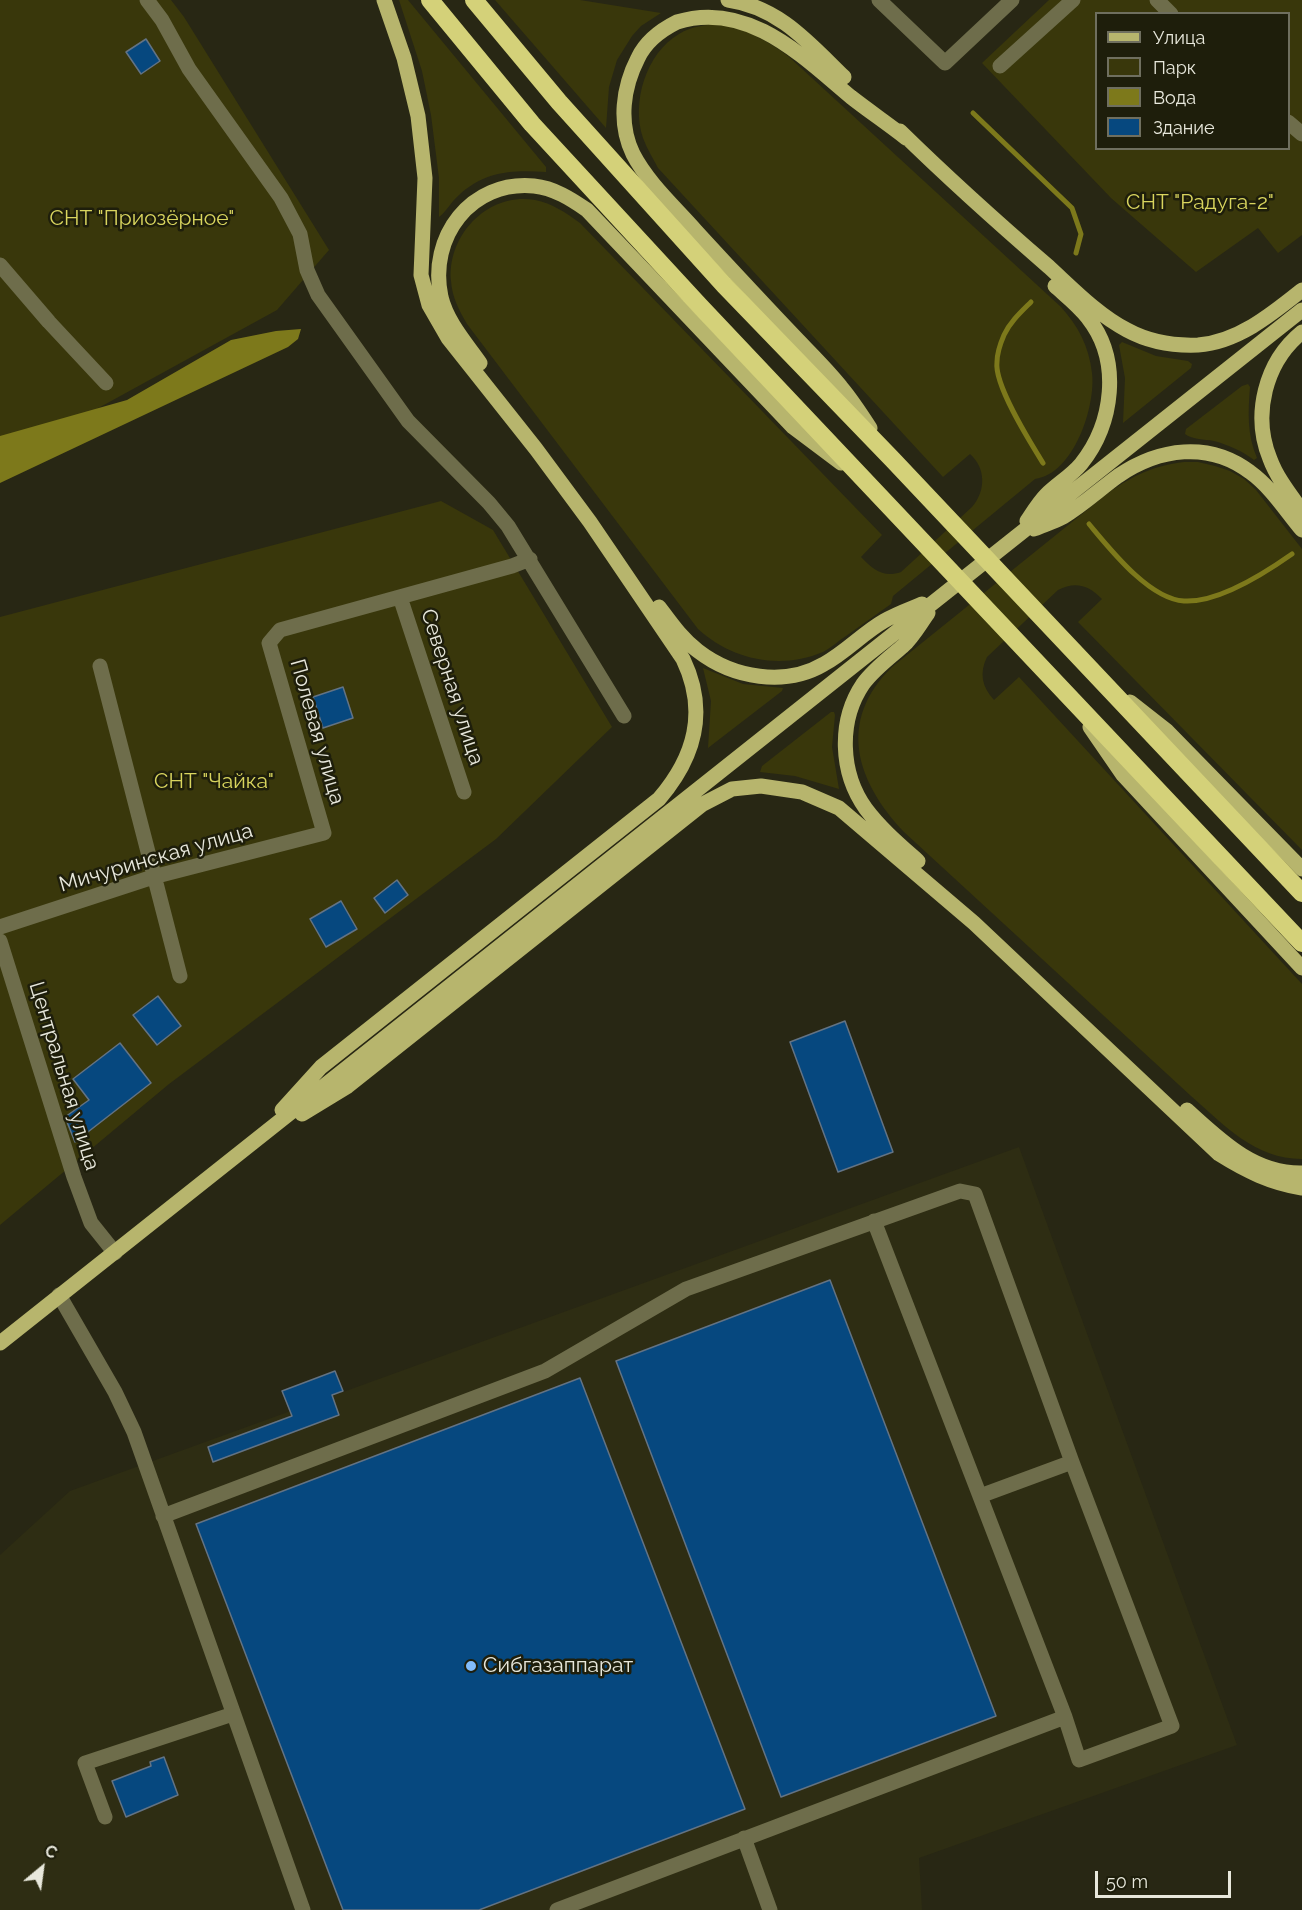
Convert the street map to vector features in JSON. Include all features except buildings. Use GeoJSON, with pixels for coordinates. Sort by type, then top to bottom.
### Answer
{"type":"FeatureCollection","features":[{"type":"Feature","properties":{"kind":"highway"},"geometry":{"type":"LineString","coordinates":[[430,0],[532,124],[899,518],[1302,943]]}},
{"type":"Feature","properties":{"kind":"highway"},"geometry":{"type":"LineString","coordinates":[[474,0],[559,102],[724,285],[893,460],[1302,893]]}},
{"type":"Feature","properties":{"kind":"main road"},"geometry":{"type":"LineString","coordinates":[[250,1144],[321,1067],[659,799],[684,763],[696,723],[694,693],[683,659],[590,522],[536,449],[448,338],[433,315],[421,275],[425,178],[421,136],[411,80],[384,0]]}},
{"type":"Feature","properties":{"kind":"main road"},"geometry":{"type":"LineString","coordinates":[[728,0],[754,5],[793,27],[986,213],[1102,314],[1128,331],[1158,342],[1177,345],[1217,342],[1256,324],[1302,290]]}},
{"type":"Feature","properties":{"kind":"main road"},"geometry":{"type":"LineString","coordinates":[[893,460],[841,387],[731,269],[642,168],[627,137],[624,103],[633,67],[651,40],[665,28],[699,13],[727,13],[754,20],[787,39],[852,97],[906,138]]}},
{"type":"Feature","properties":{"kind":"main road"},"geometry":{"type":"LineString","coordinates":[[536,449],[452,322],[445,310],[439,285],[440,254],[446,235],[454,222],[489,193],[519,186],[535,186],[560,193],[587,210],[793,427],[866,482]]}},
{"type":"Feature","properties":{"kind":"main road"},"geometry":{"type":"LineString","coordinates":[[986,213],[1032,264],[1089,319],[1099,337],[1109,367],[1107,410],[1093,446],[1079,466],[1044,497],[1014,537]]}},
{"type":"Feature","properties":{"kind":"main road"},"geometry":{"type":"LineString","coordinates":[[0,1343],[1302,310]]}},
{"type":"Feature","properties":{"kind":"main road"},"geometry":{"type":"LineString","coordinates":[[1302,332],[1286,347],[1270,372],[1262,404],[1262,419],[1269,459],[1302,511]]}},
{"type":"Feature","properties":{"kind":"main road"},"geometry":{"type":"LineString","coordinates":[[1014,537],[1063,517],[1105,485],[1140,463],[1169,453],[1194,452],[1226,458],[1252,473],[1302,530]]}},
{"type":"Feature","properties":{"kind":"main road"},"geometry":{"type":"LineString","coordinates":[[590,522],[629,568],[680,635],[710,659],[753,675],[784,677],[814,669],[885,620],[941,596]]}},
{"type":"Feature","properties":{"kind":"main road"},"geometry":{"type":"LineString","coordinates":[[941,596],[905,644],[876,669],[861,688],[847,725],[846,758],[853,785],[866,809],[939,882],[975,923]]}},
{"type":"Feature","properties":{"kind":"main road"},"geometry":{"type":"LineString","coordinates":[[1094,673],[1167,731],[1302,869]]}},
{"type":"Feature","properties":{"kind":"main road"},"geometry":{"type":"LineString","coordinates":[[1069,697],[1123,776],[1302,968]]}},
{"type":"Feature","properties":{"kind":"main road"},"geometry":{"type":"LineString","coordinates":[[250,1144],[348,1086],[703,804],[732,789],[761,786],[802,792],[839,808],[975,923],[1220,1154],[1264,1179],[1302,1188]]}},
{"type":"Feature","properties":{"kind":"main road"},"geometry":{"type":"LineString","coordinates":[[1084,1025],[1127,1056],[1236,1152],[1271,1168],[1302,1173]]}},
{"type":"Feature","properties":{"kind":"street"},"geometry":{"type":"LineString","coordinates":[[147,0],[162,20],[189,69],[281,198],[300,234],[308,270],[318,296],[408,421],[489,503],[507,526],[530,559],[624,716]]}},
{"type":"Feature","properties":{"kind":"street"},"geometry":{"type":"LineString","coordinates":[[879,0],[945,63],[1012,0]]}},
{"type":"Feature","properties":{"kind":"street"},"geometry":{"type":"LineString","coordinates":[[1000,66],[1072,0]]}},
{"type":"Feature","properties":{"kind":"street"},"geometry":{"type":"LineString","coordinates":[[1157,0],[1169,12]]}},
{"type":"Feature","properties":{"kind":"street"},"geometry":{"type":"LineString","coordinates":[[1290,124],[1302,134]]}},
{"type":"Feature","properties":{"kind":"street"},"geometry":{"type":"LineString","coordinates":[[0,265],[106,383]]}},
{"type":"Feature","properties":{"kind":"street"},"geometry":{"type":"LineString","coordinates":[[399,597],[530,559]]}},
{"type":"Feature","properties":{"kind":"street","name":"Полевая улица"},"geometry":{"type":"LineString","coordinates":[[324,832],[269,644],[280,630],[399,597]]}},
{"type":"Feature","properties":{"kind":"street","name":"Северная улица"},"geometry":{"type":"LineString","coordinates":[[399,597],[464,792]]}},
{"type":"Feature","properties":{"kind":"street"},"geometry":{"type":"LineString","coordinates":[[100,666],[180,976]]}},
{"type":"Feature","properties":{"kind":"street","name":"Мичуринская улица"},"geometry":{"type":"LineString","coordinates":[[0,927],[153,877],[324,832]]}},
{"type":"Feature","properties":{"kind":"street","name":"Центральная улица"},"geometry":{"type":"LineString","coordinates":[[0,941],[74,1177],[91,1223],[115,1253]]}},
{"type":"Feature","properties":{"kind":"street"},"geometry":{"type":"LineString","coordinates":[[164,1516],[545,1371],[686,1289],[874,1221],[960,1191],[975,1194],[1072,1462],[1172,1726],[1080,1760],[874,1221]]}},
{"type":"Feature","properties":{"kind":"street"},"geometry":{"type":"LineString","coordinates":[[59,1296],[115,1392],[134,1432],[303,1910]]}},
{"type":"Feature","properties":{"kind":"street"},"geometry":{"type":"LineString","coordinates":[[980,1496],[1072,1462]]}},
{"type":"Feature","properties":{"kind":"street"},"geometry":{"type":"LineString","coordinates":[[105,1817],[85,1763],[233,1714]]}},
{"type":"Feature","properties":{"kind":"street"},"geometry":{"type":"LineString","coordinates":[[557,1910],[1065,1717]]}},
{"type":"Feature","properties":{"kind":"street"},"geometry":{"type":"LineString","coordinates":[[744,1838],[770,1910]]}},
{"type":"Feature","properties":{"kind":"shaded area"},"geometry":{"type":"Polygon","coordinates":[[[1019,1147],[1237,1745],[919,1858],[922,1910],[0,1910],[0,1555],[70,1491],[1019,1147]]]}},
{"type":"Feature","properties":{"kind":"green space","name":"СНТ \"Приозёрное\""},"geometry":{"type":"Polygon","coordinates":[[[0,0],[171,0],[184,17],[329,250],[277,310],[0,462],[0,0]]]}},
{"type":"Feature","properties":{"kind":"green space"},"geometry":{"type":"Polygon","coordinates":[[[399,0],[408,0],[546,167],[546,172],[510,172],[478,181],[455,198],[439,217],[439,178],[431,115],[422,71],[399,0]]]}},
{"type":"Feature","properties":{"kind":"green space"},"geometry":{"type":"Polygon","coordinates":[[[495,0],[580,0],[661,13],[641,26],[617,60],[609,87],[606,128],[495,0]]]}},
{"type":"Feature","properties":{"kind":"green space","name":"СНТ \"Радуга-2\""},"geometry":{"type":"Polygon","coordinates":[[[1049,0],[1302,0],[1302,235],[1278,253],[1258,228],[1196,272],[1111,198],[982,63],[1049,0]]]}},
{"type":"Feature","properties":{"kind":"green space"},"geometry":{"type":"Polygon","coordinates":[[[720,24],[756,36],[788,56],[1061,307],[1082,337],[1092,373],[1090,403],[1086,420],[1080,436],[1061,465],[1049,474],[1035,479],[893,596],[891,604],[829,649],[790,660],[774,661],[741,655],[711,640],[698,629],[467,324],[454,298],[451,281],[456,248],[463,233],[487,210],[501,203],[518,199],[541,201],[553,206],[580,223],[882,535],[861,557],[874,569],[889,574],[901,572],[972,507],[980,494],[982,480],[979,466],[970,454],[943,477],[658,168],[648,150],[643,138],[639,110],[640,95],[650,66],[667,42],[684,31],[704,25],[720,24]]]}},
{"type":"Feature","properties":{"kind":"green space"},"geometry":{"type":"Polygon","coordinates":[[[1122,342],[1156,356],[1188,361],[1192,364],[1191,368],[1123,423],[1125,378],[1119,345],[1122,342]]]}},
{"type":"Feature","properties":{"kind":"green space"},"geometry":{"type":"Polygon","coordinates":[[[1248,384],[1250,387],[1250,432],[1257,458],[1254,460],[1225,444],[1185,434],[1186,429],[1242,386],[1248,384]]]}},
{"type":"Feature","properties":{"kind":"green space"},"geometry":{"type":"Polygon","coordinates":[[[1184,462],[1215,466],[1244,479],[1256,490],[1302,549],[1302,850],[1078,622],[1102,599],[1092,590],[1076,585],[1058,590],[987,657],[983,669],[983,680],[994,700],[1019,677],[1302,984],[1302,1159],[1269,1153],[1255,1147],[1228,1129],[904,832],[874,793],[859,751],[859,730],[864,709],[875,688],[892,667],[1108,493],[1144,472],[1184,462]]]}},
{"type":"Feature","properties":{"kind":"green space","name":"СНТ \"Чайка\""},"geometry":{"type":"Polygon","coordinates":[[[441,501],[493,530],[612,727],[496,839],[169,1084],[0,1225],[0,617],[441,501]]]}},
{"type":"Feature","properties":{"kind":"green space"},"geometry":{"type":"Polygon","coordinates":[[[703,668],[743,684],[783,688],[708,748],[711,701],[703,668]]]}},
{"type":"Feature","properties":{"kind":"green space"},"geometry":{"type":"Polygon","coordinates":[[[831,712],[835,715],[832,747],[839,789],[795,776],[760,772],[762,766],[831,712]]]}},
{"type":"Feature","properties":{"kind":"water"},"geometry":{"type":"Polygon","coordinates":[[[301,329],[298,339],[288,347],[0,483],[0,436],[127,400],[231,340],[276,331],[301,329]]]}},
{"type":"Feature","properties":{"kind":"waterway"},"geometry":{"type":"LineString","coordinates":[[973,113],[1072,208],[1081,234],[1076,253]]}},
{"type":"Feature","properties":{"kind":"waterway"},"geometry":{"type":"LineString","coordinates":[[1031,302],[1013,321],[1004,335],[997,362],[1001,385],[1007,399],[1043,463]]}},
{"type":"Feature","properties":{"kind":"waterway"},"geometry":{"type":"LineString","coordinates":[[1089,524],[1119,559],[1144,582],[1157,592],[1184,601],[1226,592],[1269,570],[1292,554]]}},
{"type":"Feature","properties":{"kind":"place","name":"Сибгазаппарат"},"geometry":{"type":"Point","coordinates":[471,1666]}}]}
